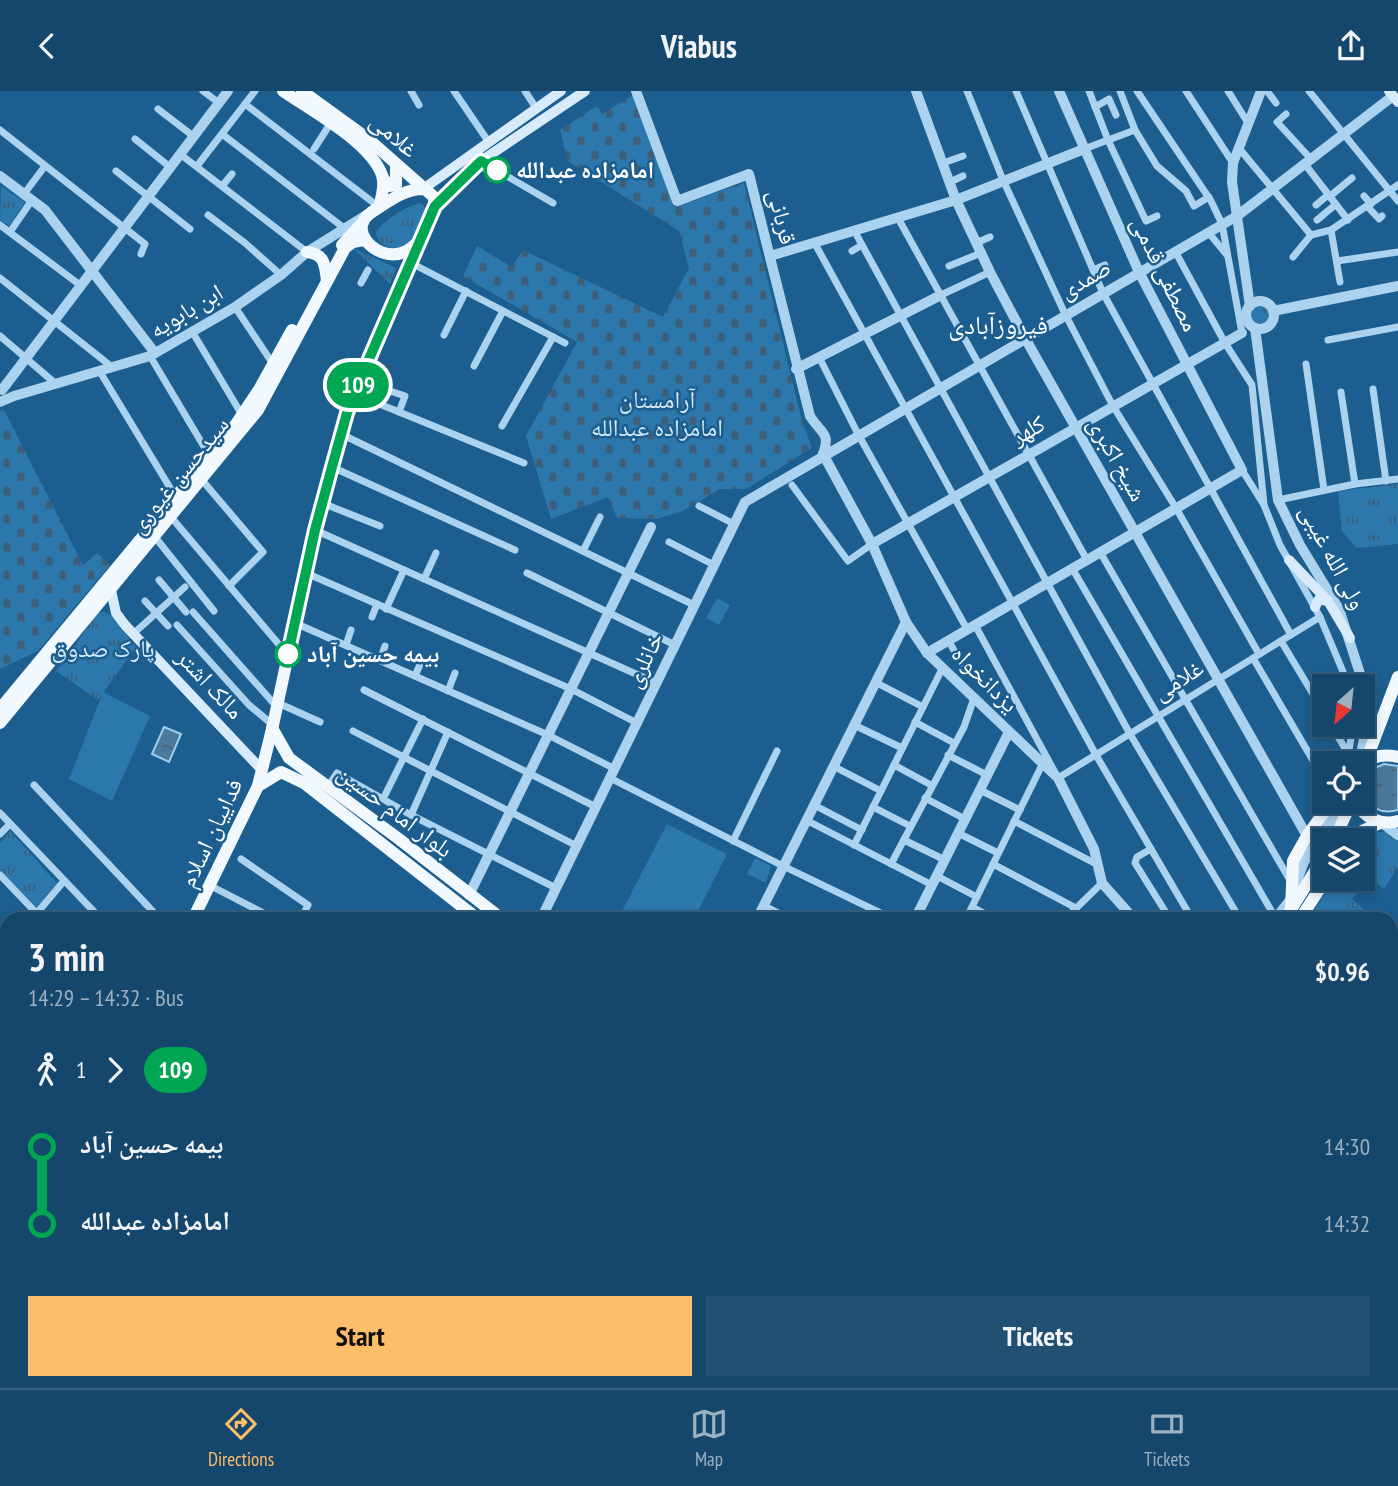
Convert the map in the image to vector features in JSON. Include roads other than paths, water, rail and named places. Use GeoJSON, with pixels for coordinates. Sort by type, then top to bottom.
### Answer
{"type":"FeatureCollection","features":[{"type":"Feature","properties":{"kind":"main road","name":"غلامی"},"geometry":{"type":"LineString","coordinates":[[283,91],[362,147],[373,160],[383,179],[371,214]]}},
{"type":"Feature","properties":{"kind":"main road","name":"غلامی"},"geometry":{"type":"LineString","coordinates":[[302,91],[367,138],[423,188]]}},
{"type":"Feature","properties":{"kind":"main road"},"geometry":{"type":"LineString","coordinates":[[423,188],[433,197],[432,213],[420,242],[397,256],[383,253],[364,240],[361,230],[371,214],[403,193],[423,188],[561,91]]}},
{"type":"Feature","properties":{"kind":"main road"},"geometry":{"type":"LineString","coordinates":[[432,213],[481,161],[585,91]]}},
{"type":"Feature","properties":{"kind":"main road"},"geometry":{"type":"LineString","coordinates":[[383,179],[389,187],[396,185],[396,165]]}},
{"type":"Feature","properties":{"kind":"main road","name":"سیدحسن غیوری"},"geometry":{"type":"LineString","coordinates":[[0,723],[258,409],[341,246],[371,214]]}},
{"type":"Feature","properties":{"kind":"main road","name":"سیدحسن غیوری"},"geometry":{"type":"LineString","coordinates":[[0,709],[236,424],[326,275],[345,248],[353,242],[364,240]]}},
{"type":"Feature","properties":{"kind":"main road","name":"فداییان اسلام"},"geometry":{"type":"LineString","coordinates":[[196,912],[258,786],[315,530],[341,434],[355,394],[420,242]]}},
{"type":"Feature","properties":{"kind":"main road"},"geometry":{"type":"LineString","coordinates":[[307,252],[323,259],[326,275]]}},
{"type":"Feature","properties":{"kind":"main road"},"geometry":{"type":"LineString","coordinates":[[1289,560],[1328,601],[1350,638]]}},
{"type":"Feature","properties":{"kind":"main road","name":"مالک اشتر"},"geometry":{"type":"LineString","coordinates":[[111,590],[116,613],[133,634],[261,769]]}},
{"type":"Feature","properties":{"kind":"main road"},"geometry":{"type":"LineString","coordinates":[[1317,612],[1319,599],[1328,601]]}},
{"type":"Feature","properties":{"kind":"main road"},"geometry":{"type":"LineString","coordinates":[[1368,751],[1398,677]]}},
{"type":"Feature","properties":{"kind":"main road","name":"بلوار امام حسین"},"geometry":{"type":"LineString","coordinates":[[273,727],[289,758],[400,839],[492,912]]}},
{"type":"Feature","properties":{"kind":"main road"},"geometry":{"type":"LineString","coordinates":[[1375,758],[1386,754],[1398,757]]}},
{"type":"Feature","properties":{"kind":"main road"},"geometry":{"type":"LineString","coordinates":[[258,786],[281,772],[274,762],[276,758],[282,755],[289,758]]}},
{"type":"Feature","properties":{"kind":"main road","name":"بلوار امام حسین"},"geometry":{"type":"LineString","coordinates":[[281,772],[304,783],[465,912]]}},
{"type":"Feature","properties":{"kind":"main road"},"geometry":{"type":"LineString","coordinates":[[1286,912],[1293,861],[1323,814]]}},
{"type":"Feature","properties":{"kind":"main road"},"geometry":{"type":"LineString","coordinates":[[1364,814],[1382,822]]}},
{"type":"Feature","properties":{"kind":"main road"},"geometry":{"type":"LineString","coordinates":[[1369,828],[1382,822],[1398,821]]}},
{"type":"Feature","properties":{"kind":"main road"},"geometry":{"type":"LineString","coordinates":[[1287,912],[1312,874]]}},
{"type":"Feature","properties":{"kind":"main road"},"geometry":{"type":"LineString","coordinates":[[1287,912],[1312,891]]}},
{"type":"Feature","properties":{"kind":"street"},"geometry":{"type":"LineString","coordinates":[[204,91],[219,103]]}},
{"type":"Feature","properties":{"kind":"street"},"geometry":{"type":"LineString","coordinates":[[14,396],[1,389],[228,91]]}},
{"type":"Feature","properties":{"kind":"street"},"geometry":{"type":"LineString","coordinates":[[197,166],[255,91]]}},
{"type":"Feature","properties":{"kind":"street"},"geometry":{"type":"LineString","coordinates":[[411,91],[419,105]]}},
{"type":"Feature","properties":{"kind":"street"},"geometry":{"type":"LineString","coordinates":[[454,91],[488,141]]}},
{"type":"Feature","properties":{"kind":"street"},"geometry":{"type":"LineString","coordinates":[[525,91],[536,108]]}},
{"type":"Feature","properties":{"kind":"street","name":"قربانی"},"geometry":{"type":"LineString","coordinates":[[636,91],[677,201],[749,174],[810,417],[826,436],[823,454]]}},
{"type":"Feature","properties":{"kind":"street","name":"شیخ اکبری"},"geometry":{"type":"LineString","coordinates":[[916,91],[956,200],[990,272],[1307,836]]}},
{"type":"Feature","properties":{"kind":"street"},"geometry":{"type":"LineString","coordinates":[[967,91],[1003,180],[1065,314],[1113,406],[1176,508],[1312,757]]}},
{"type":"Feature","properties":{"kind":"street"},"geometry":{"type":"LineString","coordinates":[[1016,91],[1103,293],[1291,635]]}},
{"type":"Feature","properties":{"kind":"street","name":"مصطفی قدمی"},"geometry":{"type":"LineString","coordinates":[[1059,91],[1139,272],[1242,470]]}},
{"type":"Feature","properties":{"kind":"street"},"geometry":{"type":"LineString","coordinates":[[1089,91],[1108,140],[1146,221],[1157,215]]}},
{"type":"Feature","properties":{"kind":"street"},"geometry":{"type":"LineString","coordinates":[[1120,91],[1135,130],[1157,166],[1186,191],[1194,206],[1209,197]]}},
{"type":"Feature","properties":{"kind":"street"},"geometry":{"type":"LineString","coordinates":[[1137,91],[1209,197],[1222,224],[1242,333]]}},
{"type":"Feature","properties":{"kind":"street"},"geometry":{"type":"LineString","coordinates":[[1186,91],[1233,163]]}},
{"type":"Feature","properties":{"kind":"street"},"geometry":{"type":"LineString","coordinates":[[1228,91],[1248,123]]}},
{"type":"Feature","properties":{"kind":"street"},"geometry":{"type":"LineString","coordinates":[[1261,91],[1238,146],[1233,163],[1232,182],[1250,306],[1247,319],[1255,328],[1264,329],[1271,324],[1273,311]]}},
{"type":"Feature","properties":{"kind":"street"},"geometry":{"type":"LineString","coordinates":[[1267,91],[1276,103]]}},
{"type":"Feature","properties":{"kind":"street"},"geometry":{"type":"LineString","coordinates":[[1309,91],[1345,132],[1398,201]]}},
{"type":"Feature","properties":{"kind":"street"},"geometry":{"type":"LineString","coordinates":[[1095,107],[1108,96],[1116,115]]}},
{"type":"Feature","properties":{"kind":"street","name":"صمدی"},"geometry":{"type":"LineString","coordinates":[[823,454],[1237,216],[1393,96]]}},
{"type":"Feature","properties":{"kind":"street"},"geometry":{"type":"LineString","coordinates":[[245,104],[371,214]]}},
{"type":"Feature","properties":{"kind":"street"},"geometry":{"type":"LineString","coordinates":[[158,109],[193,136]]}},
{"type":"Feature","properties":{"kind":"street"},"geometry":{"type":"LineString","coordinates":[[1286,114],[1277,122],[1348,220]]}},
{"type":"Feature","properties":{"kind":"street"},"geometry":{"type":"LineString","coordinates":[[314,149],[330,124]]}},
{"type":"Feature","properties":{"kind":"street"},"geometry":{"type":"LineString","coordinates":[[0,130],[145,244],[141,254]]}},
{"type":"Feature","properties":{"kind":"street"},"geometry":{"type":"LineString","coordinates":[[770,256],[956,200],[1135,130]]}},
{"type":"Feature","properties":{"kind":"street"},"geometry":{"type":"LineString","coordinates":[[222,134],[344,227]]}},
{"type":"Feature","properties":{"kind":"street"},"geometry":{"type":"LineString","coordinates":[[135,139],[170,167]]}},
{"type":"Feature","properties":{"kind":"street"},"geometry":{"type":"LineString","coordinates":[[1238,146],[1304,220],[1311,235]]}},
{"type":"Feature","properties":{"kind":"street"},"geometry":{"type":"LineString","coordinates":[[180,154],[307,252]]}},
{"type":"Feature","properties":{"kind":"street"},"geometry":{"type":"LineString","coordinates":[[943,163],[963,156]]}},
{"type":"Feature","properties":{"kind":"street"},"geometry":{"type":"LineString","coordinates":[[481,161],[553,203]]}},
{"type":"Feature","properties":{"kind":"street"},"geometry":{"type":"LineString","coordinates":[[10,232],[45,166]]}},
{"type":"Feature","properties":{"kind":"street"},"geometry":{"type":"LineString","coordinates":[[116,170],[190,229]]}},
{"type":"Feature","properties":{"kind":"street"},"geometry":{"type":"LineString","coordinates":[[223,185],[232,174]]}},
{"type":"Feature","properties":{"kind":"street"},"geometry":{"type":"LineString","coordinates":[[0,176],[45,210],[152,355],[206,450]]}},
{"type":"Feature","properties":{"kind":"street"},"geometry":{"type":"LineString","coordinates":[[950,182],[963,176]]}},
{"type":"Feature","properties":{"kind":"street"},"geometry":{"type":"LineString","coordinates":[[1316,205],[1352,177]]}},
{"type":"Feature","properties":{"kind":"street"},"geometry":{"type":"LineString","coordinates":[[1293,257],[1311,235],[1331,230],[1398,185]]}},
{"type":"Feature","properties":{"kind":"street"},"geometry":{"type":"LineString","coordinates":[[1364,196],[1379,219],[1382,216]]}},
{"type":"Feature","properties":{"kind":"street"},"geometry":{"type":"LineString","coordinates":[[1317,220],[1335,205]]}},
{"type":"Feature","properties":{"kind":"street"},"geometry":{"type":"LineString","coordinates":[[432,213],[431,229],[410,270],[466,291],[565,343]]}},
{"type":"Feature","properties":{"kind":"street","name":"ابن بابویه"},"geometry":{"type":"LineString","coordinates":[[0,402],[152,355],[235,307],[281,275],[307,252],[344,227],[371,214]]}},
{"type":"Feature","properties":{"kind":"street"},"geometry":{"type":"LineString","coordinates":[[208,215],[281,275]]}},
{"type":"Feature","properties":{"kind":"street"},"geometry":{"type":"LineString","coordinates":[[898,218],[1087,560]]}},
{"type":"Feature","properties":{"kind":"street"},"geometry":{"type":"LineString","coordinates":[[0,225],[80,285]]}},
{"type":"Feature","properties":{"kind":"street"},"geometry":{"type":"LineString","coordinates":[[1331,230],[1340,282]]}},
{"type":"Feature","properties":{"kind":"street"},"geometry":{"type":"LineString","coordinates":[[855,232],[1130,734],[1236,912]]}},
{"type":"Feature","properties":{"kind":"street"},"geometry":{"type":"LineString","coordinates":[[1208,232],[1227,255]]}},
{"type":"Feature","properties":{"kind":"street"},"geometry":{"type":"LineString","coordinates":[[949,266],[979,248],[990,237]]}},
{"type":"Feature","properties":{"kind":"street"},"geometry":{"type":"LineString","coordinates":[[814,242],[1096,755],[1188,912]]}},
{"type":"Feature","properties":{"kind":"street"},"geometry":{"type":"LineString","coordinates":[[852,251],[862,245]]}},
{"type":"Feature","properties":{"kind":"street"},"geometry":{"type":"LineString","coordinates":[[1175,251],[1225,343],[1252,385],[1264,505]]}},
{"type":"Feature","properties":{"kind":"street"},"geometry":{"type":"LineString","coordinates":[[1337,261],[1398,252]]}},
{"type":"Feature","properties":{"kind":"street"},"geometry":{"type":"LineString","coordinates":[[1093,270],[1105,265]]}},
{"type":"Feature","properties":{"kind":"street"},"geometry":{"type":"LineString","coordinates":[[360,283],[368,270]]}},
{"type":"Feature","properties":{"kind":"street"},"geometry":{"type":"LineString","coordinates":[[796,369],[900,314],[990,272]]}},
{"type":"Feature","properties":{"kind":"street"},"geometry":{"type":"LineString","coordinates":[[0,278],[112,367]]}},
{"type":"Feature","properties":{"kind":"street"},"geometry":{"type":"LineString","coordinates":[[1273,311],[1398,286]]}},
{"type":"Feature","properties":{"kind":"street"},"geometry":{"type":"LineString","coordinates":[[444,335],[466,291]]}},
{"type":"Feature","properties":{"kind":"street"},"geometry":{"type":"LineString","coordinates":[[1250,306],[1263,302],[1273,311]]}},
{"type":"Feature","properties":{"kind":"street"},"geometry":{"type":"LineString","coordinates":[[235,307],[273,365]]}},
{"type":"Feature","properties":{"kind":"street"},"geometry":{"type":"LineString","coordinates":[[474,366],[503,311]]}},
{"type":"Feature","properties":{"kind":"street"},"geometry":{"type":"LineString","coordinates":[[1328,340],[1398,327]]}},
{"type":"Feature","properties":{"kind":"street","name":"ولی الله غیبی"},"geometry":{"type":"LineString","coordinates":[[1255,328],[1278,500],[1300,545],[1339,609],[1350,638],[1366,692],[1364,751]]}},
{"type":"Feature","properties":{"kind":"street"},"geometry":{"type":"LineString","coordinates":[[193,333],[239,410]]}},
{"type":"Feature","properties":{"kind":"street","name":"کلهر"},"geometry":{"type":"LineString","coordinates":[[872,544],[1242,333]]}},
{"type":"Feature","properties":{"kind":"street"},"geometry":{"type":"LineString","coordinates":[[0,336],[56,384]]}},
{"type":"Feature","properties":{"kind":"street"},"geometry":{"type":"LineString","coordinates":[[502,426],[553,337]]}},
{"type":"Feature","properties":{"kind":"street"},"geometry":{"type":"LineString","coordinates":[[819,357],[906,523],[971,627],[1058,778]]}},
{"type":"Feature","properties":{"kind":"street"},"geometry":{"type":"LineString","coordinates":[[1306,364],[1324,490]]}},
{"type":"Feature","properties":{"kind":"street"},"geometry":{"type":"LineString","coordinates":[[100,372],[172,491]]}},
{"type":"Feature","properties":{"kind":"street"},"geometry":{"type":"LineString","coordinates":[[1373,389],[1386,481]]}},
{"type":"Feature","properties":{"kind":"street"},"geometry":{"type":"LineString","coordinates":[[393,391],[405,396],[399,412]]}},
{"type":"Feature","properties":{"kind":"street"},"geometry":{"type":"LineString","coordinates":[[1341,392],[1355,484]]}},
{"type":"Feature","properties":{"kind":"street"},"geometry":{"type":"LineString","coordinates":[[355,394],[524,463]]}},
{"type":"Feature","properties":{"kind":"street"},"geometry":{"type":"LineString","coordinates":[[341,434],[694,605]]}},
{"type":"Feature","properties":{"kind":"street","name":"خانلری"},"geometry":{"type":"LineString","coordinates":[[544,912],[745,502],[823,454]]}},
{"type":"Feature","properties":{"kind":"street","name":"یزدانخواه"},"geometry":{"type":"LineString","coordinates":[[823,454],[872,544],[905,622],[927,653],[1058,778],[1094,849],[1102,883],[1127,912]]}},
{"type":"Feature","properties":{"kind":"street"},"geometry":{"type":"LineString","coordinates":[[332,467],[515,550]]}},
{"type":"Feature","properties":{"kind":"street"},"geometry":{"type":"LineString","coordinates":[[927,653],[1242,470],[1264,505],[1317,612],[1344,674]]}},
{"type":"Feature","properties":{"kind":"street"},"geometry":{"type":"LineString","coordinates":[[1278,500],[1355,484],[1398,479]]}},
{"type":"Feature","properties":{"kind":"street"},"geometry":{"type":"LineString","coordinates":[[202,480],[263,552],[229,586]]}},
{"type":"Feature","properties":{"kind":"street"},"geometry":{"type":"LineString","coordinates":[[792,485],[848,561],[872,544]]}},
{"type":"Feature","properties":{"kind":"street"},"geometry":{"type":"LineString","coordinates":[[322,503],[380,526]]}},
{"type":"Feature","properties":{"kind":"street"},"geometry":{"type":"LineString","coordinates":[[699,506],[734,524]]}},
{"type":"Feature","properties":{"kind":"street"},"geometry":{"type":"LineString","coordinates":[[171,517],[288,654]]}},
{"type":"Feature","properties":{"kind":"street"},"geometry":{"type":"LineString","coordinates":[[583,551],[600,517]]}},
{"type":"Feature","properties":{"kind":"street"},"geometry":{"type":"LineString","coordinates":[[469,895],[650,527]]}},
{"type":"Feature","properties":{"kind":"street"},"geometry":{"type":"LineString","coordinates":[[315,530],[656,683]]}},
{"type":"Feature","properties":{"kind":"street"},"geometry":{"type":"LineString","coordinates":[[155,537],[214,611]]}},
{"type":"Feature","properties":{"kind":"street"},"geometry":{"type":"LineString","coordinates":[[670,542],[714,565]]}},
{"type":"Feature","properties":{"kind":"street"},"geometry":{"type":"LineString","coordinates":[[1100,552],[1291,882]]}},
{"type":"Feature","properties":{"kind":"street"},"geometry":{"type":"LineString","coordinates":[[424,579],[436,553]]}},
{"type":"Feature","properties":{"kind":"street"},"geometry":{"type":"LineString","coordinates":[[1072,568],[1157,717],[1285,912]]}},
{"type":"Feature","properties":{"kind":"street"},"geometry":{"type":"LineString","coordinates":[[386,608],[404,570]]}},
{"type":"Feature","properties":{"kind":"street"},"geometry":{"type":"LineString","coordinates":[[527,572],[675,645]]}},
{"type":"Feature","properties":{"kind":"street"},"geometry":{"type":"LineString","coordinates":[[306,573],[570,689],[637,723]]}},
{"type":"Feature","properties":{"kind":"street"},"geometry":{"type":"LineString","coordinates":[[159,580],[277,705],[320,722]]}},
{"type":"Feature","properties":{"kind":"street"},"geometry":{"type":"LineString","coordinates":[[133,634],[185,587]]}},
{"type":"Feature","properties":{"kind":"street"},"geometry":{"type":"LineString","coordinates":[[145,601],[167,626]]}},
{"type":"Feature","properties":{"kind":"street"},"geometry":{"type":"LineString","coordinates":[[372,617],[377,604]]}},
{"type":"Feature","properties":{"kind":"street","name":"غلامی"},"geometry":{"type":"LineString","coordinates":[[1058,778],[1291,635],[1317,612]]}},
{"type":"Feature","properties":{"kind":"street"},"geometry":{"type":"LineString","coordinates":[[761,912],[905,622]]}},
{"type":"Feature","properties":{"kind":"street"},"geometry":{"type":"LineString","coordinates":[[295,623],[548,735],[733,841],[878,912]]}},
{"type":"Feature","properties":{"kind":"street"},"geometry":{"type":"LineString","coordinates":[[177,625],[249,705],[273,727]]}},
{"type":"Feature","properties":{"kind":"street"},"geometry":{"type":"LineString","coordinates":[[345,645],[351,630]]}},
{"type":"Feature","properties":{"kind":"street"},"geometry":{"type":"LineString","coordinates":[[948,640],[962,664]]}},
{"type":"Feature","properties":{"kind":"street"},"geometry":{"type":"LineString","coordinates":[[1281,641],[1312,692]]}},
{"type":"Feature","properties":{"kind":"street"},"geometry":{"type":"LineString","coordinates":[[466,653],[470,645]]}},
{"type":"Feature","properties":{"kind":"street"},"geometry":{"type":"LineString","coordinates":[[380,660],[385,646]]}},
{"type":"Feature","properties":{"kind":"street"},"geometry":{"type":"LineString","coordinates":[[415,676],[422,660]]}},
{"type":"Feature","properties":{"kind":"street"},"geometry":{"type":"LineString","coordinates":[[854,845],[943,667]]}},
{"type":"Feature","properties":{"kind":"street"},"geometry":{"type":"LineString","coordinates":[[448,691],[455,673]]}},
{"type":"Feature","properties":{"kind":"street"},"geometry":{"type":"LineString","coordinates":[[875,682],[923,707]]}},
{"type":"Feature","properties":{"kind":"street"},"geometry":{"type":"LineString","coordinates":[[364,690],[596,807]]}},
{"type":"Feature","properties":{"kind":"street"},"geometry":{"type":"LineString","coordinates":[[891,864],[964,727],[974,698]]}},
{"type":"Feature","properties":{"kind":"street"},"geometry":{"type":"LineString","coordinates":[[385,795],[423,719]]}},
{"type":"Feature","properties":{"kind":"street"},"geometry":{"type":"LineString","coordinates":[[915,722],[954,743]]}},
{"type":"Feature","properties":{"kind":"street"},"geometry":{"type":"LineString","coordinates":[[854,725],[902,748]]}},
{"type":"Feature","properties":{"kind":"street"},"geometry":{"type":"LineString","coordinates":[[353,731],[577,846]]}},
{"type":"Feature","properties":{"kind":"street"},"geometry":{"type":"LineString","coordinates":[[918,912],[1009,731]]}},
{"type":"Feature","properties":{"kind":"street"},"geometry":{"type":"LineString","coordinates":[[411,815],[448,732]]}},
{"type":"Feature","properties":{"kind":"street"},"geometry":{"type":"LineString","coordinates":[[733,841],[777,751]]}},
{"type":"Feature","properties":{"kind":"street"},"geometry":{"type":"LineString","coordinates":[[948,755],[987,775]]}},
{"type":"Feature","properties":{"kind":"street"},"geometry":{"type":"LineString","coordinates":[[970,912],[1043,764]]}},
{"type":"Feature","properties":{"kind":"street"},"geometry":{"type":"LineString","coordinates":[[894,765],[931,785]]}},
{"type":"Feature","properties":{"kind":"street"},"geometry":{"type":"LineString","coordinates":[[833,766],[881,791]]}},
{"type":"Feature","properties":{"kind":"street"},"geometry":{"type":"LineString","coordinates":[[331,782],[337,773],[411,815],[556,888]]}},
{"type":"Feature","properties":{"kind":"street"},"geometry":{"type":"LineString","coordinates":[[34,785],[153,912]]}},
{"type":"Feature","properties":{"kind":"street"},"geometry":{"type":"LineString","coordinates":[[980,790],[1020,810]]}},
{"type":"Feature","properties":{"kind":"street"},"geometry":{"type":"LineString","coordinates":[[925,798],[965,819]]}},
{"type":"Feature","properties":{"kind":"street"},"geometry":{"type":"LineString","coordinates":[[814,805],[862,830]]}},
{"type":"Feature","properties":{"kind":"street"},"geometry":{"type":"LineString","coordinates":[[873,807],[910,827]]}},
{"type":"Feature","properties":{"kind":"street"},"geometry":{"type":"LineString","coordinates":[[0,813],[94,912]]}},
{"type":"Feature","properties":{"kind":"street"},"geometry":{"type":"LineString","coordinates":[[1286,912],[1304,862],[1335,814]]}},
{"type":"Feature","properties":{"kind":"street"},"geometry":{"type":"LineString","coordinates":[[806,820],[891,864],[977,897]]}},
{"type":"Feature","properties":{"kind":"street"},"geometry":{"type":"LineString","coordinates":[[1014,821],[1098,865]]}},
{"type":"Feature","properties":{"kind":"street"},"geometry":{"type":"LineString","coordinates":[[1382,822],[1398,835]]}},
{"type":"Feature","properties":{"kind":"street"},"geometry":{"type":"LineString","coordinates":[[0,834],[10,824]]}},
{"type":"Feature","properties":{"kind":"street"},"geometry":{"type":"LineString","coordinates":[[958,833],[998,853]]}},
{"type":"Feature","properties":{"kind":"street"},"geometry":{"type":"LineString","coordinates":[[904,839],[945,860]]}},
{"type":"Feature","properties":{"kind":"street"},"geometry":{"type":"LineString","coordinates":[[1151,849],[1137,857],[1135,863],[1165,911]]}},
{"type":"Feature","properties":{"kind":"street"},"geometry":{"type":"LineString","coordinates":[[241,859],[308,905],[304,912]]}},
{"type":"Feature","properties":{"kind":"street"},"geometry":{"type":"LineString","coordinates":[[993,864],[1076,908]]}},
{"type":"Feature","properties":{"kind":"street"},"geometry":{"type":"LineString","coordinates":[[0,875],[35,912]]}},
{"type":"Feature","properties":{"kind":"street"},"geometry":{"type":"LineString","coordinates":[[42,912],[64,881]]}},
{"type":"Feature","properties":{"kind":"street"},"geometry":{"type":"LineString","coordinates":[[1072,912],[1102,883]]}},
{"type":"Feature","properties":{"kind":"street"},"geometry":{"type":"LineString","coordinates":[[209,885],[261,912]]}},
{"type":"Feature","properties":{"kind":"street"},"geometry":{"type":"LineString","coordinates":[[764,906],[776,912]]}},
{"type":"Feature","properties":{"kind":"street"},"geometry":{"type":"LineString","coordinates":[[972,907],[982,912]]}},
{"type":"Feature","properties":{"kind":"water"},"geometry":{"type":"Polygon","coordinates":[[[164,727],[181,734],[169,762],[152,754],[164,727]]]}},
{"type":"Feature","properties":{"kind":"water"},"geometry":{"type":"Polygon","coordinates":[[[1384,764],[1398,766],[1398,810],[1375,808],[1375,769],[1384,764]]]}},
{"type":"Feature","properties":{"kind":"place","name":"امامزاده عبدالله"},"geometry":{"type":"Point","coordinates":[497,170]}},
{"type":"Feature","properties":{"kind":"place","name":"بیمه حسین آباد"},"geometry":{"type":"Point","coordinates":[288,654]}},
{"type":"Feature","properties":{"kind":"district","name":"فیروزآبادی"},"geometry":{"type":"Point","coordinates":[998,325]}},
{"type":"Feature","properties":{"kind":"park label","name":"آرامستان امامزاده عبدالله"},"geometry":{"type":"Point","coordinates":[657,414]}},
{"type":"Feature","properties":{"kind":"park label","name":"پارک صدوق"},"geometry":{"type":"Point","coordinates":[103,649]}}]}
